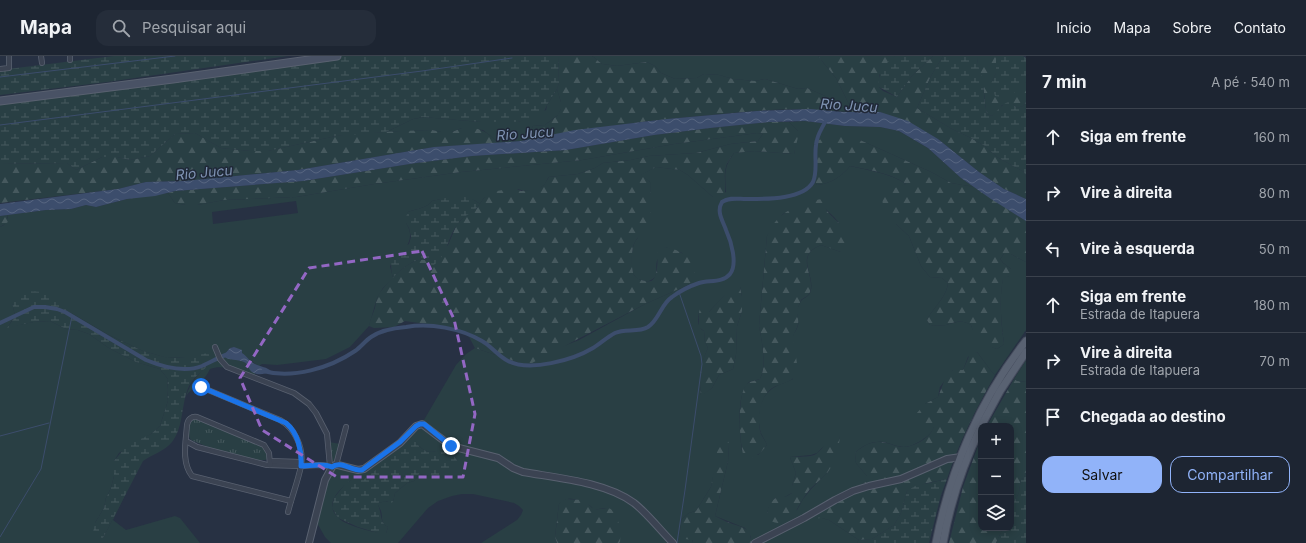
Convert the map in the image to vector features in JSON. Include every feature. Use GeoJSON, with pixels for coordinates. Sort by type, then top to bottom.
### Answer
{"type":"FeatureCollection","features":[{"type":"Feature","properties":{"kind":"main road"},"geometry":{"type":"LineString","coordinates":[[0,101],[338,56]]}},
{"type":"Feature","properties":{"kind":"main road"},"geometry":{"type":"LineString","coordinates":[[936,543],[946,500],[960,457],[988,399],[1008,365],[1026,341]]}},
{"type":"Feature","properties":{"kind":"main road"},"geometry":{"type":"LineString","coordinates":[[983,423],[1000,391],[1026,352]]}},
{"type":"Feature","properties":{"kind":"main road"},"geometry":{"type":"LineString","coordinates":[[943,543],[949,514],[958,484],[978,433]]}},
{"type":"Feature","properties":{"kind":"street"},"geometry":{"type":"LineString","coordinates":[[0,69],[9,68],[10,56]]}},
{"type":"Feature","properties":{"kind":"street"},"geometry":{"type":"LineString","coordinates":[[41,56],[42,63]]}},
{"type":"Feature","properties":{"kind":"street"},"geometry":{"type":"LineString","coordinates":[[215,347],[224,364],[230,368],[294,393],[309,404],[327,434],[332,466]]}},
{"type":"Feature","properties":{"kind":"street"},"geometry":{"type":"LineString","coordinates":[[201,387],[286,423],[297,438],[301,464],[288,512]]}},
{"type":"Feature","properties":{"kind":"street"},"geometry":{"type":"LineString","coordinates":[[270,463],[268,451],[264,445],[197,417],[192,417],[188,421],[186,462],[192,476],[291,501]]}},
{"type":"Feature","properties":{"kind":"street"},"geometry":{"type":"LineString","coordinates":[[186,441],[197,447],[270,463],[332,466],[340,465],[358,470],[364,469],[400,442],[416,426],[422,424],[451,446],[498,458],[518,470],[608,490],[633,503],[672,543]]}},
{"type":"Feature","properties":{"kind":"street"},"geometry":{"type":"LineString","coordinates":[[309,543],[325,480],[332,466],[346,427]]}},
{"type":"Feature","properties":{"kind":"street"},"geometry":{"type":"LineString","coordinates":[[755,543],[849,493],[869,486],[902,479],[947,458],[960,457]]}},
{"type":"Feature","properties":{"kind":"highlighted area"},"geometry":{"type":"Polygon","coordinates":[[[422,251],[454,319],[475,414],[463,477],[337,477],[262,430],[240,378],[309,268],[422,251]]]}},
{"type":"Feature","properties":{"kind":"green space"},"geometry":{"type":"Polygon","coordinates":[[[114,56],[288,56],[107,82],[0,95],[0,70],[114,56]]]}},
{"type":"Feature","properties":{"kind":"green space"},"geometry":{"type":"Polygon","coordinates":[[[338,56],[558,56],[559,83],[543,114],[518,122],[481,122],[423,117],[413,119],[386,132],[336,136],[268,151],[221,148],[195,133],[175,134],[150,156],[130,160],[117,157],[102,157],[76,170],[67,163],[0,164],[0,101],[338,56]]]}},
{"type":"Feature","properties":{"kind":"green space"},"geometry":{"type":"Polygon","coordinates":[[[558,56],[592,56],[602,64],[617,66],[647,62],[655,66],[661,73],[675,79],[697,78],[704,74],[755,81],[765,79],[798,89],[807,88],[825,96],[833,111],[802,109],[741,112],[599,127],[533,139],[529,134],[533,126],[545,125],[557,116],[561,109],[561,102],[557,89],[559,83],[558,56]]]}},
{"type":"Feature","properties":{"kind":"green space"},"geometry":{"type":"Polygon","coordinates":[[[592,56],[818,56],[836,78],[852,112],[833,111],[825,96],[807,88],[798,89],[765,79],[755,81],[733,79],[719,75],[704,74],[697,78],[675,79],[661,73],[655,66],[647,62],[617,66],[602,64],[592,56]]]}},
{"type":"Feature","properties":{"kind":"green space"},"geometry":{"type":"Polygon","coordinates":[[[818,56],[895,56],[879,75],[879,87],[883,91],[897,97],[911,77],[933,56],[943,56],[931,76],[917,108],[952,129],[985,146],[997,157],[1024,172],[1026,177],[1026,199],[1004,189],[979,172],[938,139],[880,112],[852,112],[836,78],[818,56]]]}},
{"type":"Feature","properties":{"kind":"green space"},"geometry":{"type":"Polygon","coordinates":[[[895,56],[933,56],[911,77],[897,97],[879,87],[880,72],[895,56]]]}},
{"type":"Feature","properties":{"kind":"green space"},"geometry":{"type":"Polygon","coordinates":[[[943,56],[977,56],[978,66],[983,81],[987,114],[992,116],[1001,106],[1008,102],[1017,108],[1023,106],[1026,102],[1026,177],[1024,172],[997,157],[985,146],[952,129],[917,108],[931,76],[943,56]]]}},
{"type":"Feature","properties":{"kind":"green space"},"geometry":{"type":"Polygon","coordinates":[[[977,56],[996,56],[996,73],[992,81],[1026,82],[1026,102],[1023,106],[1017,108],[1013,104],[1002,105],[992,116],[987,114],[977,56]]]}},
{"type":"Feature","properties":{"kind":"green space"},"geometry":{"type":"Polygon","coordinates":[[[996,56],[1023,56],[1026,58],[1026,82],[1012,94],[999,97],[995,96],[992,88],[992,81],[996,73],[996,56]]]}},
{"type":"Feature","properties":{"kind":"green space"},"geometry":{"type":"Polygon","coordinates":[[[557,89],[561,102],[561,109],[558,115],[545,125],[533,126],[529,134],[533,139],[499,143],[483,130],[462,128],[452,132],[432,130],[386,132],[413,119],[424,117],[481,122],[518,122],[546,110],[547,105],[557,89]]]}},
{"type":"Feature","properties":{"kind":"green space"},"geometry":{"type":"Polygon","coordinates":[[[805,121],[845,126],[880,127],[899,131],[928,148],[961,178],[974,187],[951,183],[931,172],[860,140],[816,171],[814,180],[817,185],[827,183],[835,179],[850,166],[887,175],[906,184],[898,188],[896,224],[909,236],[921,266],[930,277],[942,278],[948,283],[945,293],[927,320],[930,325],[944,325],[959,322],[967,323],[971,325],[981,340],[997,349],[1004,344],[1001,311],[1003,278],[1009,276],[1011,269],[1000,259],[1004,254],[1011,254],[1026,262],[1026,330],[995,375],[977,352],[968,357],[963,370],[953,370],[940,387],[938,397],[925,404],[934,422],[933,430],[930,434],[908,447],[879,442],[868,444],[861,448],[855,453],[856,463],[867,476],[867,481],[809,518],[822,518],[829,520],[859,540],[857,543],[751,543],[751,537],[745,528],[715,516],[728,461],[729,444],[716,463],[711,487],[696,511],[689,513],[682,519],[679,536],[693,539],[692,543],[619,543],[620,541],[606,508],[593,509],[585,503],[571,499],[559,504],[555,537],[557,543],[481,543],[517,520],[523,510],[514,503],[473,494],[452,496],[438,501],[428,508],[398,543],[331,543],[325,537],[316,521],[331,471],[338,466],[357,471],[413,434],[424,420],[456,365],[466,354],[475,348],[520,363],[579,340],[645,304],[690,284],[682,253],[665,247],[657,261],[656,275],[653,279],[645,281],[634,275],[632,262],[633,246],[651,210],[650,182],[640,175],[656,167],[680,170],[713,197],[726,192],[726,167],[734,153],[755,151],[794,154],[798,131],[789,122],[805,121]],[[816,200],[783,214],[767,236],[759,326],[764,361],[763,368],[760,379],[749,382],[745,387],[740,403],[742,451],[758,455],[767,445],[759,424],[759,412],[762,401],[768,392],[773,388],[793,379],[792,339],[798,325],[797,309],[801,301],[810,293],[811,287],[807,261],[808,255],[821,245],[841,252],[839,223],[834,217],[816,200]],[[740,287],[724,296],[709,312],[699,312],[699,325],[704,331],[705,342],[708,348],[701,371],[701,395],[712,388],[719,375],[733,369],[736,354],[737,326],[742,311],[740,287]],[[840,436],[817,453],[811,455],[790,457],[796,473],[792,486],[792,493],[783,498],[775,498],[767,513],[797,510],[811,489],[828,472],[836,454],[840,436]],[[414,441],[365,479],[354,480],[347,483],[337,493],[332,507],[336,515],[344,522],[359,528],[386,533],[388,527],[383,522],[378,503],[385,501],[393,502],[395,493],[407,483],[414,481],[419,474],[428,476],[438,475],[457,460],[449,452],[432,452],[424,450],[414,441]]]}},
{"type":"Feature","properties":{"kind":"green space"},"geometry":{"type":"Polygon","coordinates":[[[769,122],[789,122],[798,131],[794,154],[755,151],[734,153],[728,161],[726,167],[725,194],[723,198],[713,197],[680,170],[656,167],[641,175],[650,182],[651,209],[648,225],[638,237],[634,245],[632,268],[634,275],[644,281],[651,281],[654,279],[657,267],[658,249],[665,247],[676,250],[687,256],[695,268],[695,278],[690,284],[645,304],[532,363],[520,363],[475,348],[467,333],[455,328],[405,321],[394,327],[374,328],[369,326],[377,298],[392,278],[406,266],[420,260],[426,260],[428,264],[448,245],[457,224],[477,208],[484,198],[497,191],[515,188],[521,191],[531,190],[544,185],[549,177],[578,174],[595,168],[603,163],[631,160],[649,156],[696,153],[731,144],[758,141],[763,134],[757,133],[674,144],[582,160],[461,172],[296,197],[224,200],[197,205],[186,205],[175,203],[168,193],[175,191],[303,181],[416,163],[472,156],[566,150],[654,135],[769,122]]]}},
{"type":"Feature","properties":{"kind":"green space"},"geometry":{"type":"Polygon","coordinates":[[[462,128],[479,129],[499,143],[434,147],[298,170],[184,181],[146,182],[118,189],[0,203],[0,164],[67,163],[76,170],[102,157],[117,157],[130,160],[150,156],[175,134],[195,133],[221,148],[268,151],[350,134],[432,130],[452,132],[462,128]]]}},
{"type":"Feature","properties":{"kind":"green space"},"geometry":{"type":"Polygon","coordinates":[[[757,133],[763,134],[758,141],[731,144],[696,153],[649,156],[631,160],[603,163],[595,168],[578,174],[549,177],[544,185],[535,190],[527,191],[518,189],[484,198],[480,204],[474,200],[441,199],[432,201],[425,207],[408,212],[406,223],[410,235],[407,246],[390,266],[393,278],[383,288],[377,298],[369,326],[350,347],[326,359],[277,365],[262,364],[259,366],[234,347],[230,348],[223,356],[245,362],[255,373],[255,379],[227,368],[216,367],[210,369],[205,377],[186,396],[196,377],[211,362],[186,357],[167,358],[143,351],[107,334],[71,313],[12,303],[15,315],[8,327],[33,322],[50,321],[66,329],[78,330],[89,334],[109,348],[136,362],[160,369],[168,379],[168,401],[160,426],[151,434],[119,453],[114,461],[114,476],[111,488],[106,498],[104,508],[95,523],[103,538],[126,493],[113,520],[126,530],[175,516],[180,518],[200,543],[0,543],[0,227],[4,225],[8,218],[7,215],[46,210],[71,209],[86,205],[96,207],[127,199],[168,193],[175,203],[186,205],[197,205],[224,200],[296,197],[461,172],[582,160],[674,144],[757,133]],[[296,201],[212,212],[213,224],[298,213],[296,201]]]}},
{"type":"Feature","properties":{"kind":"green space"},"geometry":{"type":"Polygon","coordinates":[[[830,135],[841,135],[860,140],[931,172],[951,183],[974,187],[1026,221],[1026,262],[1011,254],[1004,254],[1000,259],[1011,269],[1013,274],[1003,279],[1002,286],[1001,311],[1004,344],[997,349],[987,345],[977,338],[971,325],[964,322],[944,325],[930,325],[927,320],[945,293],[948,283],[942,278],[930,277],[921,266],[909,236],[885,212],[882,200],[886,191],[906,184],[894,177],[872,170],[850,166],[835,179],[827,183],[817,185],[814,180],[816,171],[817,141],[830,135]]]}},
{"type":"Feature","properties":{"kind":"green space"},"geometry":{"type":"Polygon","coordinates":[[[459,195],[474,200],[480,204],[475,210],[459,222],[453,231],[441,257],[431,267],[426,260],[417,260],[400,271],[393,278],[391,266],[393,257],[399,250],[409,244],[411,237],[405,219],[408,212],[425,207],[432,201],[459,195]]]}},
{"type":"Feature","properties":{"kind":"green space"},"geometry":{"type":"Polygon","coordinates":[[[822,199],[827,211],[846,231],[848,235],[849,247],[841,252],[821,245],[813,249],[808,255],[807,266],[811,286],[810,292],[801,300],[798,308],[798,324],[793,339],[797,371],[795,377],[774,387],[765,395],[759,413],[759,425],[767,445],[754,457],[744,457],[740,431],[741,399],[746,385],[760,379],[764,361],[759,326],[767,236],[771,228],[782,215],[801,204],[822,199]]]}},
{"type":"Feature","properties":{"kind":"green space"},"geometry":{"type":"Polygon","coordinates":[[[7,215],[8,222],[0,227],[0,216],[7,215]]]}},
{"type":"Feature","properties":{"kind":"green space"},"geometry":{"type":"Polygon","coordinates":[[[737,284],[740,287],[742,297],[742,311],[737,326],[736,354],[733,369],[719,375],[712,388],[701,396],[701,371],[703,360],[708,348],[705,342],[704,331],[699,327],[699,312],[701,306],[709,312],[730,289],[737,284]]]}},
{"type":"Feature","properties":{"kind":"green space"},"geometry":{"type":"Polygon","coordinates":[[[26,291],[47,292],[56,297],[71,313],[107,334],[143,351],[168,358],[186,357],[208,353],[214,354],[215,356],[210,364],[189,386],[186,393],[181,422],[176,436],[166,448],[143,461],[103,538],[92,537],[95,523],[104,508],[106,498],[111,488],[114,476],[114,461],[126,446],[151,434],[160,426],[168,401],[168,379],[160,369],[136,362],[109,348],[89,334],[78,330],[66,329],[50,321],[33,322],[7,328],[15,315],[12,303],[13,298],[26,291]]]}},
{"type":"Feature","properties":{"kind":"green space"},"geometry":{"type":"Polygon","coordinates":[[[977,352],[995,375],[968,426],[947,479],[927,483],[907,491],[901,513],[894,525],[872,539],[859,540],[829,520],[822,518],[808,519],[867,481],[867,476],[856,463],[855,453],[862,447],[871,443],[880,442],[904,447],[924,440],[931,432],[934,424],[923,424],[918,421],[916,414],[925,404],[938,397],[946,376],[953,370],[963,370],[970,354],[977,352]]]}},
{"type":"Feature","properties":{"kind":"green space"},"geometry":{"type":"Polygon","coordinates":[[[1026,360],[1026,382],[1017,381],[1014,379],[1026,360]]]}},
{"type":"Feature","properties":{"kind":"green space"},"geometry":{"type":"Polygon","coordinates":[[[1014,379],[1017,381],[1026,382],[1026,472],[1024,478],[1021,479],[1019,492],[1014,503],[1014,423],[989,423],[1014,379]]]}},
{"type":"Feature","properties":{"kind":"green space"},"geometry":{"type":"Polygon","coordinates":[[[195,418],[263,446],[266,449],[267,459],[256,460],[213,449],[191,440],[188,433],[189,427],[191,420],[195,418]]]}},
{"type":"Feature","properties":{"kind":"green space"},"geometry":{"type":"Polygon","coordinates":[[[838,433],[840,436],[839,445],[835,459],[826,474],[810,489],[790,521],[778,523],[766,519],[769,507],[774,499],[785,497],[792,493],[792,486],[796,473],[790,457],[816,454],[834,435],[838,433]]]}},
{"type":"Feature","properties":{"kind":"green space"},"geometry":{"type":"Polygon","coordinates":[[[722,437],[727,438],[729,444],[728,461],[715,516],[747,530],[751,537],[751,543],[692,543],[693,540],[685,539],[679,536],[682,519],[689,513],[696,511],[711,487],[719,440],[722,437]]]}},
{"type":"Feature","properties":{"kind":"green space"},"geometry":{"type":"Polygon","coordinates":[[[414,440],[424,450],[432,452],[440,450],[449,452],[457,460],[453,469],[447,474],[439,476],[419,474],[414,481],[407,483],[395,493],[393,502],[391,503],[386,501],[378,503],[383,523],[388,527],[386,533],[378,533],[358,527],[338,518],[332,508],[334,498],[346,483],[352,480],[363,480],[414,440]]]}},
{"type":"Feature","properties":{"kind":"green space"},"geometry":{"type":"Polygon","coordinates":[[[329,442],[340,444],[334,461],[331,460],[329,442]]]}},
{"type":"Feature","properties":{"kind":"green space"},"geometry":{"type":"Polygon","coordinates":[[[978,446],[978,531],[1002,531],[996,543],[949,543],[963,487],[978,446]]]}},
{"type":"Feature","properties":{"kind":"green space"},"geometry":{"type":"Polygon","coordinates":[[[1026,472],[1026,543],[996,543],[1002,531],[1014,531],[1014,503],[1019,492],[1021,479],[1024,478],[1026,472]]]}},
{"type":"Feature","properties":{"kind":"green space"},"geometry":{"type":"Polygon","coordinates":[[[947,479],[941,495],[929,543],[857,543],[859,540],[872,539],[894,525],[901,513],[907,491],[915,486],[947,479]]]}},
{"type":"Feature","properties":{"kind":"green space"},"geometry":{"type":"Polygon","coordinates":[[[566,499],[583,500],[595,509],[608,508],[612,510],[617,517],[620,542],[557,543],[555,537],[559,504],[566,499]]]}},
{"type":"Feature","properties":{"kind":"water","name":"Rio Jucu"},"geometry":{"type":"Polygon","coordinates":[[[811,109],[843,112],[880,112],[908,121],[938,139],[979,172],[1004,189],[1026,199],[1026,221],[961,178],[928,148],[899,131],[880,127],[845,126],[805,121],[769,122],[710,128],[654,135],[566,150],[472,156],[416,163],[303,181],[175,191],[155,196],[127,199],[96,207],[86,205],[71,209],[46,210],[0,216],[0,204],[118,189],[146,182],[184,181],[298,170],[434,147],[521,141],[575,130],[667,119],[757,111],[811,109]]]}},
{"type":"Feature","properties":{"kind":"water"},"geometry":{"type":"Polygon","coordinates":[[[234,347],[242,350],[242,353],[253,363],[271,371],[263,374],[255,374],[244,362],[228,359],[223,356],[230,348],[234,347]]]}},
{"type":"Feature","properties":{"kind":"waterway"},"geometry":{"type":"LineString","coordinates":[[0,77],[175,56]]}},
{"type":"Feature","properties":{"kind":"waterway"},"geometry":{"type":"LineString","coordinates":[[0,125],[422,71],[512,58]]}},
{"type":"Feature","properties":{"kind":"waterway"},"geometry":{"type":"LineString","coordinates":[[263,371],[287,374],[299,373],[323,367],[355,351],[375,335],[401,327],[435,326],[455,330],[482,341],[508,361],[528,365],[551,363],[574,357],[593,348],[615,333],[644,329],[652,324],[668,300],[678,293],[699,283],[724,279],[730,274],[734,259],[730,240],[720,213],[720,206],[722,202],[731,199],[763,199],[782,197],[801,192],[808,188],[813,182],[816,169],[817,138],[826,120]]}},
{"type":"Feature","properties":{"kind":"waterway"},"geometry":{"type":"LineString","coordinates":[[677,543],[702,364],[701,356],[679,292]]}},
{"type":"Feature","properties":{"kind":"waterway"},"geometry":{"type":"LineString","coordinates":[[0,323],[34,307],[45,307],[65,312],[146,360],[166,367],[181,369],[195,368],[228,354]]}},
{"type":"Feature","properties":{"kind":"waterway"},"geometry":{"type":"LineString","coordinates":[[0,537],[41,469],[72,316]]}},
{"type":"Feature","properties":{"kind":"waterway"},"geometry":{"type":"LineString","coordinates":[[0,436],[49,423]]}},
{"type":"Feature","properties":{"kind":"route"},"geometry":{"type":"LineString","coordinates":[[201,387],[286,423],[297,438],[301,455],[301,466],[320,465],[332,467],[338,464],[356,470],[362,470],[400,442],[418,424],[424,424],[451,446]]}}]}
